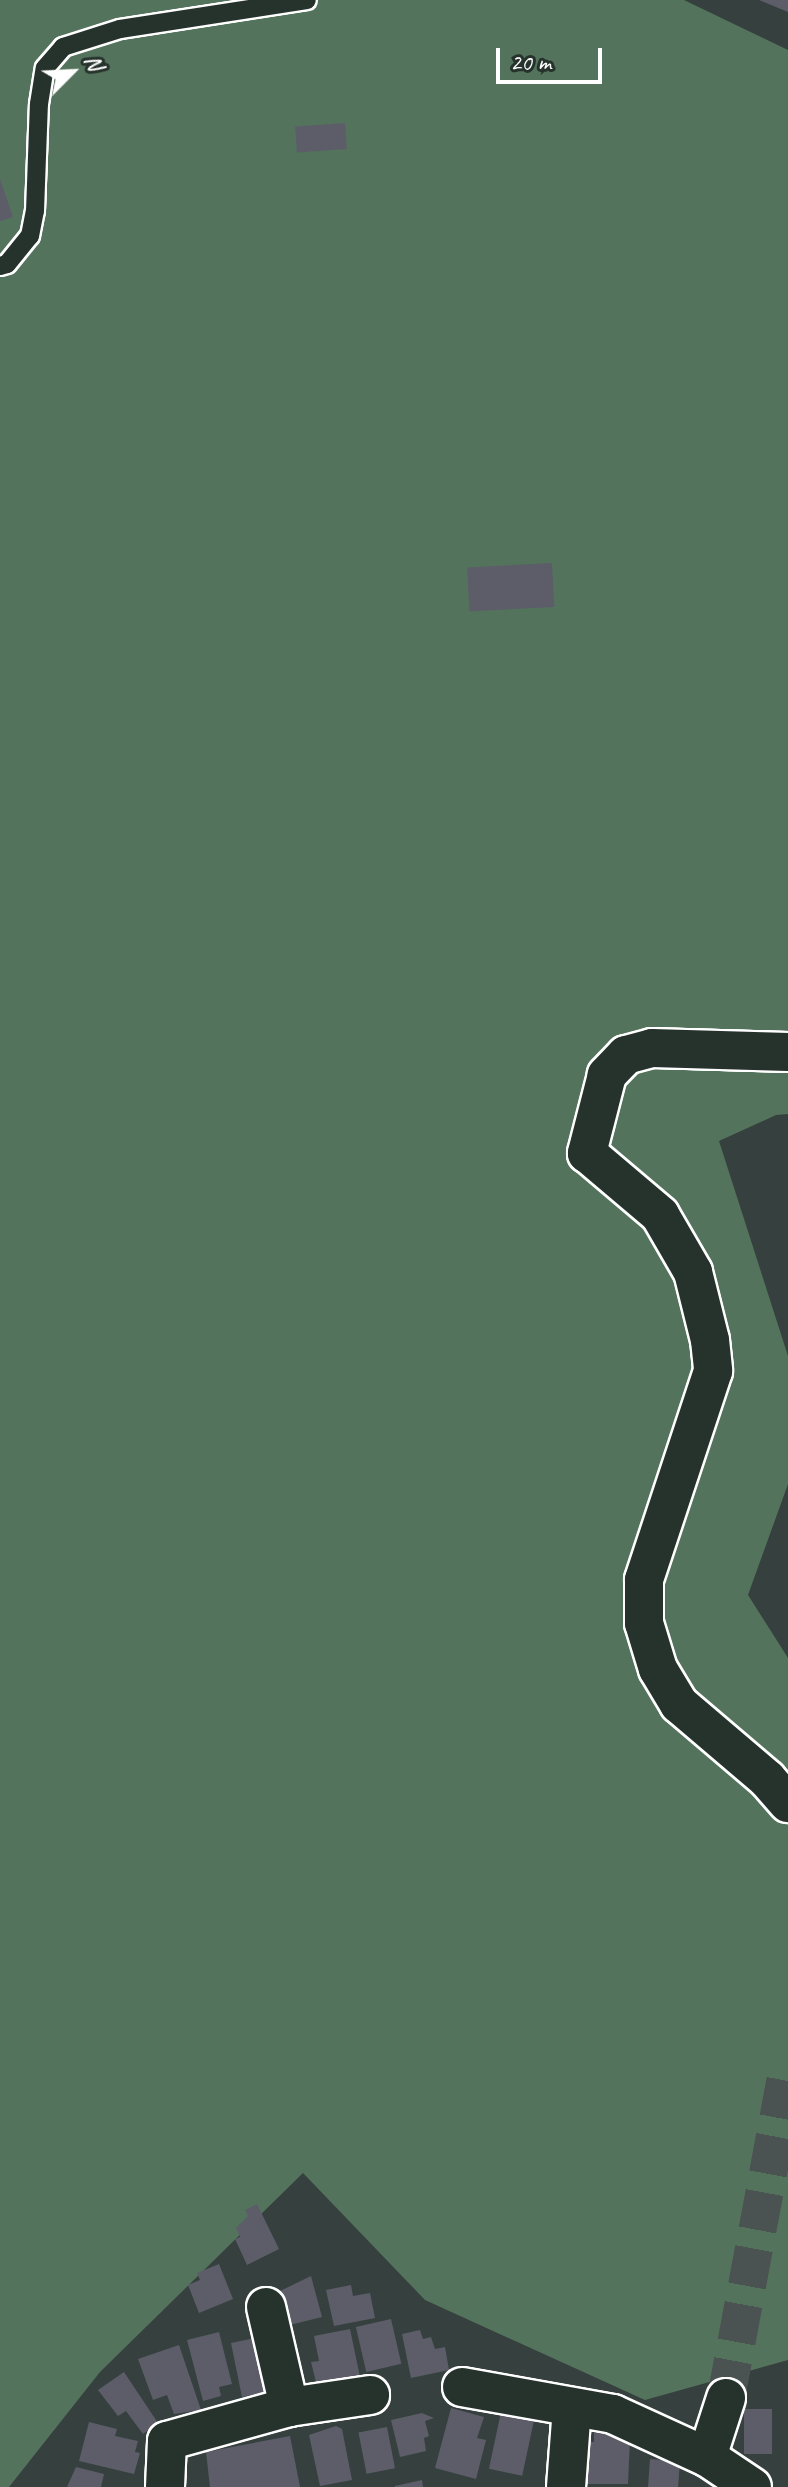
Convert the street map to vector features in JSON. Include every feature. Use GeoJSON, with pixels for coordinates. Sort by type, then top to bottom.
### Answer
{"type":"FeatureCollection","features":[{"type":"Feature","properties":{"kind":"street"},"geometry":{"type":"LineString","coordinates":[[788,1052],[652,1048],[626,1055],[607,1075],[587,1153],[660,1215],[693,1272],[710,1340],[713,1371],[644,1580],[644,1623],[658,1669],[679,1704],[767,1779],[788,1803]]}},
{"type":"Feature","properties":{"kind":"street"},"geometry":{"type":"LineString","coordinates":[[266,2307],[289,2407]]}},
{"type":"Feature","properties":{"kind":"street"},"geometry":{"type":"LineString","coordinates":[[462,2387],[613,2414],[707,2457],[752,2487]]}},
{"type":"Feature","properties":{"kind":"street"},"geometry":{"type":"LineString","coordinates":[[165,2487],[167,2441],[289,2407],[370,2395]]}},
{"type":"Feature","properties":{"kind":"street"},"geometry":{"type":"LineString","coordinates":[[707,2457],[726,2398]]}},
{"type":"Feature","properties":{"kind":"street"},"geometry":{"type":"LineString","coordinates":[[566,2487],[572,2407]]}},
{"type":"Feature","properties":{"kind":"lane"},"geometry":{"type":"LineString","coordinates":[[0,266],[7,264],[30,236],[35,211],[39,104],[45,68],[63,47],[120,29],[307,0]]}},
{"type":"Feature","properties":{"kind":"green space"},"geometry":{"type":"Polygon","coordinates":[[[0,0],[684,0],[788,50],[788,1114],[776,1115],[719,1141],[788,1356],[788,1484],[748,1595],[788,1658],[788,2360],[645,2400],[425,2300],[303,2173],[100,2372],[9,2487],[0,2487],[0,0]]]}},
{"type":"Feature","properties":{"kind":"building"},"geometry":{"type":"Polygon","coordinates":[[[759,0],[788,0],[788,12],[759,0]]]}},
{"type":"Feature","properties":{"kind":"building"},"geometry":{"type":"Polygon","coordinates":[[[345,123],[347,149],[297,152],[295,126],[345,123]]]}},
{"type":"Feature","properties":{"kind":"building"},"geometry":{"type":"Polygon","coordinates":[[[0,179],[13,217],[0,221],[0,179]]]}},
{"type":"Feature","properties":{"kind":"building"},"geometry":{"type":"Polygon","coordinates":[[[552,563],[554,607],[469,611],[467,567],[552,563]]]}},
{"type":"Feature","properties":{"kind":"building"},"geometry":{"type":"Polygon","coordinates":[[[257,2204],[279,2249],[247,2265],[235,2239],[240,2237],[236,2228],[248,2216],[245,2210],[257,2204]]]}},
{"type":"Feature","properties":{"kind":"building"},"geometry":{"type":"Polygon","coordinates":[[[219,2264],[233,2299],[199,2313],[188,2285],[200,2280],[197,2273],[219,2264]]]}},
{"type":"Feature","properties":{"kind":"building"},"geometry":{"type":"Polygon","coordinates":[[[311,2276],[322,2317],[290,2325],[280,2291],[311,2276]]]}},
{"type":"Feature","properties":{"kind":"building"},"geometry":{"type":"Polygon","coordinates":[[[351,2285],[353,2296],[370,2293],[375,2318],[334,2326],[326,2290],[351,2285]]]}},
{"type":"Feature","properties":{"kind":"building"},"geometry":{"type":"Polygon","coordinates":[[[391,2319],[401,2364],[366,2372],[356,2327],[391,2319]]]}},
{"type":"Feature","properties":{"kind":"building"},"geometry":{"type":"Polygon","coordinates":[[[350,2329],[360,2377],[321,2385],[316,2382],[311,2362],[319,2361],[314,2336],[350,2329]]]}},
{"type":"Feature","properties":{"kind":"building"},"geometry":{"type":"Polygon","coordinates":[[[420,2330],[423,2339],[431,2337],[435,2349],[445,2347],[449,2370],[411,2378],[402,2334],[420,2330]]]}},
{"type":"Feature","properties":{"kind":"building"},"geometry":{"type":"Polygon","coordinates":[[[219,2332],[232,2384],[219,2387],[221,2396],[203,2401],[187,2340],[219,2332]]]}},
{"type":"Feature","properties":{"kind":"building"},"geometry":{"type":"Polygon","coordinates":[[[255,2338],[273,2390],[242,2397],[231,2343],[255,2338]]]}},
{"type":"Feature","properties":{"kind":"building"},"geometry":{"type":"Polygon","coordinates":[[[179,2345],[201,2410],[174,2414],[167,2395],[153,2400],[138,2359],[179,2345]]]}},
{"type":"Feature","properties":{"kind":"building"},"geometry":{"type":"Polygon","coordinates":[[[124,2372],[158,2423],[143,2434],[126,2411],[118,2416],[98,2390],[124,2372]]]}},
{"type":"Feature","properties":{"kind":"building"},"geometry":{"type":"Polygon","coordinates":[[[451,2408],[484,2417],[477,2438],[486,2440],[476,2479],[435,2468],[451,2408]]]}},
{"type":"Feature","properties":{"kind":"building"},"geometry":{"type":"Polygon","coordinates":[[[744,2409],[772,2409],[772,2454],[744,2454],[744,2409]]]}},
{"type":"Feature","properties":{"kind":"building"},"geometry":{"type":"Polygon","coordinates":[[[501,2412],[534,2419],[522,2476],[489,2469],[501,2412]]]}},
{"type":"Feature","properties":{"kind":"building"},"geometry":{"type":"Polygon","coordinates":[[[422,2413],[434,2418],[425,2421],[429,2436],[424,2438],[426,2451],[400,2457],[391,2420],[422,2413]]]}},
{"type":"Feature","properties":{"kind":"building"},"geometry":{"type":"Polygon","coordinates":[[[89,2422],[117,2429],[115,2436],[138,2441],[135,2452],[140,2453],[134,2474],[79,2461],[89,2422]]]}},
{"type":"Feature","properties":{"kind":"building"},"geometry":{"type":"Polygon","coordinates":[[[336,2426],[342,2429],[352,2480],[320,2486],[309,2435],[336,2426]]]}},
{"type":"Feature","properties":{"kind":"building"},"geometry":{"type":"Polygon","coordinates":[[[387,2427],[395,2468],[367,2474],[359,2433],[387,2427]]]}},
{"type":"Feature","properties":{"kind":"building"},"geometry":{"type":"Polygon","coordinates":[[[594,2433],[617,2434],[617,2439],[630,2439],[628,2484],[579,2484],[579,2442],[594,2442],[594,2433]]]}},
{"type":"Feature","properties":{"kind":"building"},"geometry":{"type":"Polygon","coordinates":[[[290,2436],[300,2487],[210,2487],[206,2452],[290,2436]]]}},
{"type":"Feature","properties":{"kind":"building"},"geometry":{"type":"Polygon","coordinates":[[[650,2459],[680,2461],[678,2487],[648,2487],[650,2459]]]}},
{"type":"Feature","properties":{"kind":"building"},"geometry":{"type":"Polygon","coordinates":[[[76,2467],[104,2474],[101,2487],[67,2487],[76,2467]]]}},
{"type":"Feature","properties":{"kind":"building"},"geometry":{"type":"Polygon","coordinates":[[[422,2480],[423,2487],[395,2487],[395,2486],[422,2480]]]}},
{"type":"Feature","properties":{"kind":"tunnel"},"geometry":{"type":"LineString","coordinates":[[726,2398],[788,2068]]}}]}
